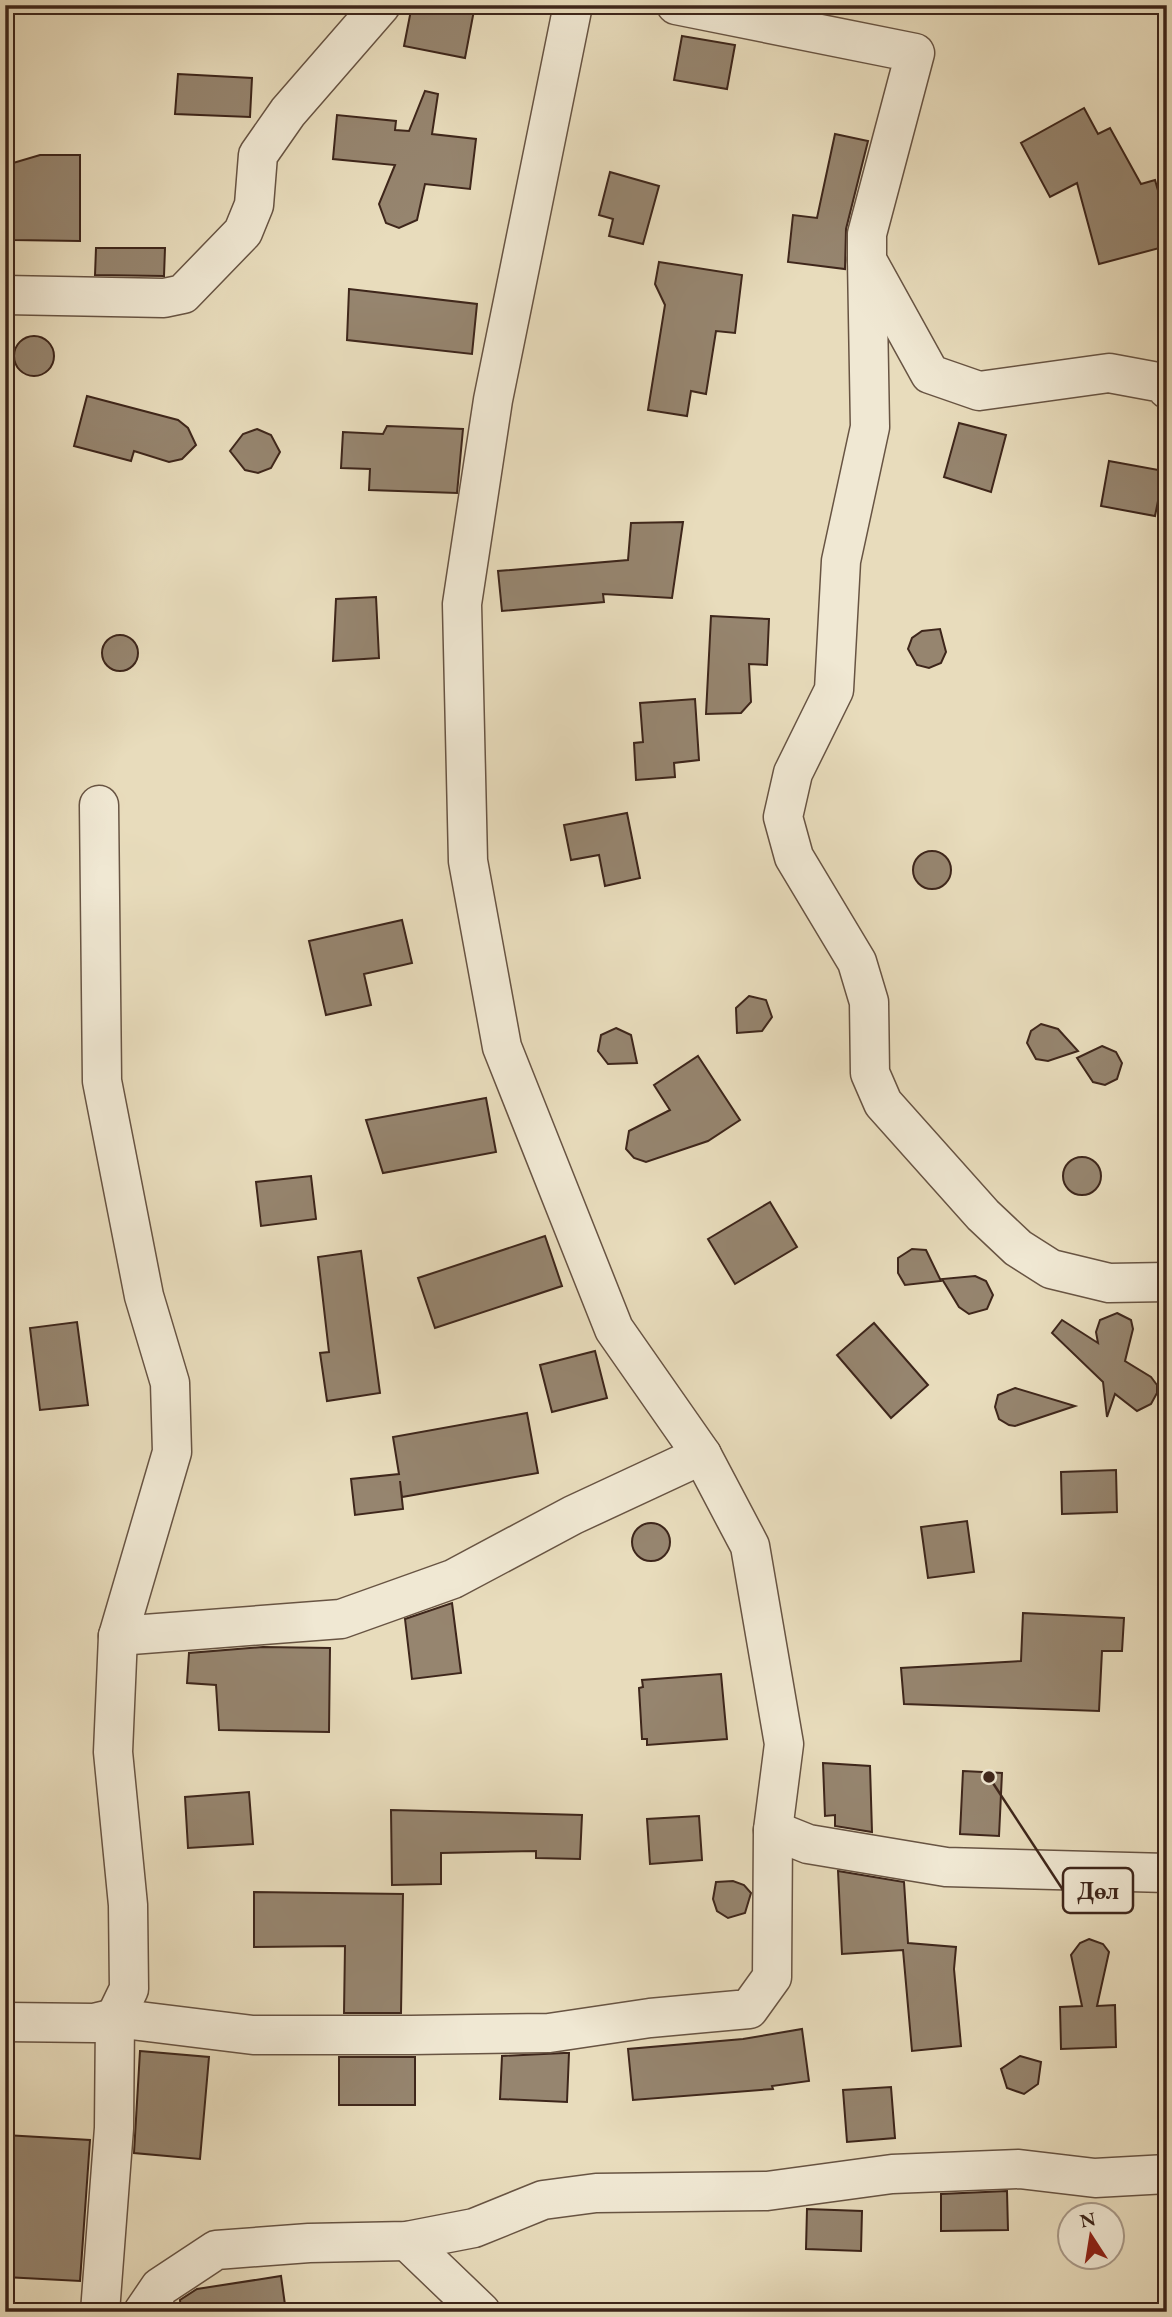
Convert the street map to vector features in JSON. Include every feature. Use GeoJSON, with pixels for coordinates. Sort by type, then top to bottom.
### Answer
{"type":"FeatureCollection","features":[{"type":"Feature","properties":{"kind":"street"},"geometry":{"type":"LineString","coordinates":[[5,295],[164,298],[183,294],[243,232],[254,205],[258,155],[280,122],[381,5]]}},
{"type":"Feature","properties":{"kind":"street"},"geometry":{"type":"LineString","coordinates":[[5,2022],[93,2023],[115,2018],[253,2035],[549,2033],[650,2018],[749,2009],[772,1977],[773,1830],[784,1744],[750,1546],[702,1455],[614,1329],[502,1047],[468,860],[462,604],[493,400],[573,5]]}},
{"type":"Feature","properties":{"kind":"street"},"geometry":{"type":"LineString","coordinates":[[676,5],[915,53],[867,234],[870,427],[841,561],[834,690],[793,773],[783,817],[794,857],[858,962],[869,1002],[870,1073],[883,1103],[983,1215],[1018,1248],[1051,1269],[1098,1280],[1167,1282]]}},
{"type":"Feature","properties":{"kind":"street"},"geometry":{"type":"LineString","coordinates":[[867,260],[930,374],[979,391],[1109,373],[1163,383],[1167,388]]}},
{"type":"Feature","properties":{"kind":"street"},"geometry":{"type":"LineString","coordinates":[[99,805],[102,1081],[144,1296],[170,1383],[172,1452],[118,1636],[113,1752],[128,1905],[129,1989],[115,2018],[114,2128],[100,2312]]}},
{"type":"Feature","properties":{"kind":"street"},"geometry":{"type":"LineString","coordinates":[[118,1636],[341,1619],[453,1579],[573,1515],[702,1455]]}},
{"type":"Feature","properties":{"kind":"street"},"geometry":{"type":"LineString","coordinates":[[773,1830],[808,1844],[946,1867],[1167,1873]]}},
{"type":"Feature","properties":{"kind":"street"},"geometry":{"type":"LineString","coordinates":[[143,2312],[160,2287],[216,2250],[309,2243],[407,2241],[474,2228],[544,2200],[596,2193],[767,2190],[892,2174],[1019,2169],[1095,2178],[1167,2174]]}},
{"type":"Feature","properties":{"kind":"street"},"geometry":{"type":"LineString","coordinates":[[407,2241],[481,2312]]}},
{"type":"Feature","properties":{"kind":"building"},"geometry":{"type":"Polygon","coordinates":[[[412,5],[475,5],[465,58],[404,46],[412,5]]]}},
{"type":"Feature","properties":{"kind":"building"},"geometry":{"type":"Polygon","coordinates":[[[682,36],[735,45],[727,89],[674,80],[682,36]]]}},
{"type":"Feature","properties":{"kind":"building"},"geometry":{"type":"Polygon","coordinates":[[[178,74],[252,78],[250,117],[175,114],[178,74]]]}},
{"type":"Feature","properties":{"kind":"building"},"geometry":{"type":"Polygon","coordinates":[[[425,91],[438,94],[432,134],[476,139],[470,189],[425,184],[417,220],[399,228],[386,223],[379,204],[395,165],[333,159],[337,115],[396,121],[395,130],[409,131],[425,91]]]}},
{"type":"Feature","properties":{"kind":"building"},"geometry":{"type":"Polygon","coordinates":[[[1084,108],[1098,134],[1110,128],[1141,184],[1155,180],[1167,222],[1167,246],[1099,264],[1077,183],[1050,197],[1021,143],[1084,108]]]}},
{"type":"Feature","properties":{"kind":"building"},"geometry":{"type":"Polygon","coordinates":[[[835,134],[868,141],[846,229],[845,269],[788,262],[793,215],[817,218],[835,134]]]}},
{"type":"Feature","properties":{"kind":"building"},"geometry":{"type":"Polygon","coordinates":[[[40,155],[80,155],[80,241],[13,240],[13,163],[40,155]]]}},
{"type":"Feature","properties":{"kind":"building"},"geometry":{"type":"Polygon","coordinates":[[[610,172],[659,186],[643,244],[609,236],[613,219],[599,215],[610,172]]]}},
{"type":"Feature","properties":{"kind":"building"},"geometry":{"type":"Polygon","coordinates":[[[96,248],[165,248],[164,276],[95,275],[96,248]]]}},
{"type":"Feature","properties":{"kind":"building"},"geometry":{"type":"Polygon","coordinates":[[[659,262],[742,275],[735,333],[716,331],[706,394],[691,391],[687,416],[648,410],[665,305],[655,284],[659,262]]]}},
{"type":"Feature","properties":{"kind":"building"},"geometry":{"type":"Polygon","coordinates":[[[349,289],[477,304],[472,354],[347,340],[349,289]]]}},
{"type":"Feature","properties":{"kind":"building"},"geometry":{"type":"Polygon","coordinates":[[[34,336],[42,337],[48,342],[53,348],[53,364],[48,370],[42,375],[34,376],[26,375],[20,370],[15,364],[14,356],[15,348],[20,342],[26,337],[34,336]]]}},
{"type":"Feature","properties":{"kind":"building"},"geometry":{"type":"Polygon","coordinates":[[[87,396],[178,420],[188,428],[196,445],[182,459],[169,462],[134,451],[131,461],[74,446],[87,396]]]}},
{"type":"Feature","properties":{"kind":"building"},"geometry":{"type":"Polygon","coordinates":[[[959,423],[1006,435],[991,492],[944,477],[959,423]]]}},
{"type":"Feature","properties":{"kind":"building"},"geometry":{"type":"Polygon","coordinates":[[[387,426],[463,429],[457,493],[369,490],[370,469],[341,468],[343,432],[383,434],[387,426]]]}},
{"type":"Feature","properties":{"kind":"building"},"geometry":{"type":"Polygon","coordinates":[[[257,429],[271,435],[280,452],[271,468],[258,473],[245,470],[230,451],[243,434],[257,429]]]}},
{"type":"Feature","properties":{"kind":"building"},"geometry":{"type":"Polygon","coordinates":[[[1109,461],[1164,471],[1155,516],[1101,506],[1109,461]]]}},
{"type":"Feature","properties":{"kind":"building"},"geometry":{"type":"Polygon","coordinates":[[[683,522],[672,598],[603,594],[604,602],[502,611],[498,571],[628,560],[631,523],[683,522]]]}},
{"type":"Feature","properties":{"kind":"building"},"geometry":{"type":"Polygon","coordinates":[[[376,597],[379,658],[333,661],[336,599],[376,597]]]}},
{"type":"Feature","properties":{"kind":"building"},"geometry":{"type":"Polygon","coordinates":[[[711,616],[769,619],[767,665],[749,664],[751,702],[741,713],[706,714],[711,616]]]}},
{"type":"Feature","properties":{"kind":"building"},"geometry":{"type":"Polygon","coordinates":[[[940,629],[946,652],[941,663],[929,668],[917,665],[908,649],[912,638],[922,631],[940,629]]]}},
{"type":"Feature","properties":{"kind":"building"},"geometry":{"type":"Polygon","coordinates":[[[120,635],[133,640],[138,653],[133,666],[120,671],[107,666],[102,653],[107,640],[120,635]]]}},
{"type":"Feature","properties":{"kind":"building"},"geometry":{"type":"Polygon","coordinates":[[[695,699],[699,760],[674,763],[675,777],[636,780],[634,743],[643,742],[640,703],[695,699]]]}},
{"type":"Feature","properties":{"kind":"building"},"geometry":{"type":"Polygon","coordinates":[[[627,813],[640,878],[605,886],[599,855],[571,860],[564,825],[627,813]]]}},
{"type":"Feature","properties":{"kind":"building"},"geometry":{"type":"Polygon","coordinates":[[[932,851],[945,857],[951,870],[945,883],[932,889],[919,883],[913,870],[919,857],[932,851]]]}},
{"type":"Feature","properties":{"kind":"building"},"geometry":{"type":"Polygon","coordinates":[[[402,920],[412,963],[364,974],[371,1005],[326,1015],[309,941],[402,920]]]}},
{"type":"Feature","properties":{"kind":"building"},"geometry":{"type":"Polygon","coordinates":[[[749,996],[766,1000],[772,1017],[762,1031],[737,1033],[736,1008],[749,996]]]}},
{"type":"Feature","properties":{"kind":"building"},"geometry":{"type":"Polygon","coordinates":[[[1041,1024],[1058,1029],[1078,1051],[1048,1061],[1036,1059],[1027,1043],[1031,1031],[1041,1024]]]}},
{"type":"Feature","properties":{"kind":"building"},"geometry":{"type":"Polygon","coordinates":[[[616,1028],[631,1035],[637,1063],[608,1064],[598,1051],[601,1035],[616,1028]]]}},
{"type":"Feature","properties":{"kind":"building"},"geometry":{"type":"Polygon","coordinates":[[[1102,1046],[1116,1052],[1122,1063],[1117,1079],[1105,1085],[1093,1082],[1077,1058],[1102,1046]]]}},
{"type":"Feature","properties":{"kind":"building"},"geometry":{"type":"Polygon","coordinates":[[[698,1056],[740,1120],[708,1141],[646,1162],[634,1158],[626,1149],[629,1131],[670,1110],[654,1085],[698,1056]]]}},
{"type":"Feature","properties":{"kind":"building"},"geometry":{"type":"Polygon","coordinates":[[[486,1098],[496,1152],[383,1173],[366,1120],[486,1098]]]}},
{"type":"Feature","properties":{"kind":"building"},"geometry":{"type":"Polygon","coordinates":[[[1082,1157],[1095,1163],[1101,1176],[1095,1189],[1082,1195],[1069,1189],[1063,1176],[1069,1163],[1082,1157]]]}},
{"type":"Feature","properties":{"kind":"building"},"geometry":{"type":"Polygon","coordinates":[[[311,1176],[316,1219],[261,1226],[256,1182],[311,1176]]]}},
{"type":"Feature","properties":{"kind":"building"},"geometry":{"type":"Polygon","coordinates":[[[770,1202],[797,1247],[735,1284],[708,1239],[770,1202]]]}},
{"type":"Feature","properties":{"kind":"building"},"geometry":{"type":"Polygon","coordinates":[[[545,1236],[562,1286],[435,1328],[418,1278],[545,1236]]]}},
{"type":"Feature","properties":{"kind":"building"},"geometry":{"type":"Polygon","coordinates":[[[912,1249],[926,1250],[941,1281],[905,1285],[898,1273],[898,1258],[912,1249]]]}},
{"type":"Feature","properties":{"kind":"building"},"geometry":{"type":"Polygon","coordinates":[[[361,1251],[380,1393],[327,1401],[320,1353],[329,1352],[318,1257],[361,1251]]]}},
{"type":"Feature","properties":{"kind":"building"},"geometry":{"type":"Polygon","coordinates":[[[975,1276],[986,1281],[993,1295],[987,1309],[969,1314],[959,1307],[942,1279],[975,1276]]]}},
{"type":"Feature","properties":{"kind":"building"},"geometry":{"type":"Polygon","coordinates":[[[1117,1313],[1131,1320],[1133,1329],[1125,1361],[1151,1377],[1157,1385],[1157,1393],[1151,1404],[1137,1411],[1115,1394],[1107,1417],[1103,1382],[1052,1333],[1062,1320],[1098,1343],[1096,1332],[1100,1320],[1117,1313]]]}},
{"type":"Feature","properties":{"kind":"building"},"geometry":{"type":"Polygon","coordinates":[[[77,1322],[88,1405],[40,1410],[30,1328],[77,1322]]]}},
{"type":"Feature","properties":{"kind":"building"},"geometry":{"type":"Polygon","coordinates":[[[874,1323],[928,1385],[891,1418],[837,1355],[874,1323]]]}},
{"type":"Feature","properties":{"kind":"building"},"geometry":{"type":"Polygon","coordinates":[[[595,1351],[607,1398],[552,1412],[540,1365],[595,1351]]]}},
{"type":"Feature","properties":{"kind":"building"},"geometry":{"type":"Polygon","coordinates":[[[1015,1388],[1075,1406],[1015,1426],[1009,1425],[999,1419],[995,1407],[998,1395],[1015,1388]]]}},
{"type":"Feature","properties":{"kind":"building"},"geometry":{"type":"Polygon","coordinates":[[[527,1413],[538,1473],[402,1497],[400,1481],[403,1509],[355,1515],[351,1479],[399,1474],[393,1437],[527,1413]]]}},
{"type":"Feature","properties":{"kind":"building"},"geometry":{"type":"Polygon","coordinates":[[[1116,1470],[1117,1512],[1062,1514],[1061,1472],[1116,1470]]]}},
{"type":"Feature","properties":{"kind":"building"},"geometry":{"type":"Polygon","coordinates":[[[967,1521],[974,1572],[928,1578],[921,1527],[967,1521]]]}},
{"type":"Feature","properties":{"kind":"building"},"geometry":{"type":"Polygon","coordinates":[[[651,1523],[664,1529],[670,1542],[664,1555],[651,1561],[638,1555],[632,1542],[638,1529],[651,1523]]]}},
{"type":"Feature","properties":{"kind":"building"},"geometry":{"type":"Polygon","coordinates":[[[452,1603],[461,1673],[412,1679],[405,1619],[452,1603]]]}},
{"type":"Feature","properties":{"kind":"building"},"geometry":{"type":"Polygon","coordinates":[[[1023,1613],[1124,1618],[1122,1651],[1102,1651],[1099,1711],[904,1704],[901,1668],[1021,1661],[1023,1613]]]}},
{"type":"Feature","properties":{"kind":"building"},"geometry":{"type":"Polygon","coordinates":[[[263,1647],[330,1648],[329,1732],[219,1730],[216,1685],[187,1683],[189,1653],[263,1647]]]}},
{"type":"Feature","properties":{"kind":"building"},"geometry":{"type":"Polygon","coordinates":[[[721,1674],[727,1739],[647,1745],[647,1739],[642,1739],[639,1688],[643,1687],[642,1680],[721,1674]]]}},
{"type":"Feature","properties":{"kind":"building"},"geometry":{"type":"Polygon","coordinates":[[[823,1763],[870,1766],[872,1832],[835,1826],[835,1815],[825,1816],[823,1763]]]}},
{"type":"Feature","properties":{"kind":"building"},"geometry":{"type":"Polygon","coordinates":[[[963,1771],[1002,1773],[999,1836],[960,1834],[963,1771]]]}},
{"type":"Feature","properties":{"kind":"building"},"geometry":{"type":"Polygon","coordinates":[[[249,1792],[253,1844],[188,1848],[185,1797],[249,1792]]]}},
{"type":"Feature","properties":{"kind":"building"},"geometry":{"type":"Polygon","coordinates":[[[391,1810],[582,1815],[580,1859],[536,1858],[536,1851],[441,1853],[441,1884],[392,1885],[391,1810]]]}},
{"type":"Feature","properties":{"kind":"building"},"geometry":{"type":"Polygon","coordinates":[[[699,1816],[702,1860],[650,1864],[647,1819],[699,1816]]]}},
{"type":"Feature","properties":{"kind":"building"},"geometry":{"type":"Polygon","coordinates":[[[838,1871],[904,1882],[908,1943],[956,1947],[954,1969],[961,2046],[912,2051],[903,1950],[842,1954],[838,1871]]]}},
{"type":"Feature","properties":{"kind":"building"},"geometry":{"type":"Polygon","coordinates":[[[733,1881],[744,1885],[751,1893],[745,1913],[728,1918],[717,1911],[713,1899],[716,1882],[733,1881]]]}},
{"type":"Feature","properties":{"kind":"building"},"geometry":{"type":"Polygon","coordinates":[[[254,1892],[403,1894],[401,2013],[344,2013],[345,1946],[254,1947],[254,1892]]]}},
{"type":"Feature","properties":{"kind":"building"},"geometry":{"type":"Polygon","coordinates":[[[1089,1939],[1103,1944],[1109,1952],[1097,2006],[1115,2005],[1116,2047],[1061,2049],[1060,2007],[1082,2006],[1071,1955],[1080,1943],[1089,1939]]]}},
{"type":"Feature","properties":{"kind":"building"},"geometry":{"type":"Polygon","coordinates":[[[802,2029],[809,2081],[772,2086],[773,2089],[633,2100],[628,2049],[743,2039],[802,2029]]]}},
{"type":"Feature","properties":{"kind":"building"},"geometry":{"type":"Polygon","coordinates":[[[140,2051],[209,2057],[200,2159],[134,2153],[140,2051]]]}},
{"type":"Feature","properties":{"kind":"building"},"geometry":{"type":"Polygon","coordinates":[[[569,2053],[567,2102],[500,2099],[502,2056],[569,2053]]]}},
{"type":"Feature","properties":{"kind":"building"},"geometry":{"type":"Polygon","coordinates":[[[1020,2056],[1041,2062],[1038,2084],[1024,2094],[1007,2088],[1001,2069],[1020,2056]]]}},
{"type":"Feature","properties":{"kind":"building"},"geometry":{"type":"Polygon","coordinates":[[[339,2057],[415,2057],[415,2105],[339,2105],[339,2057]]]}},
{"type":"Feature","properties":{"kind":"building"},"geometry":{"type":"Polygon","coordinates":[[[891,2087],[895,2138],[847,2142],[843,2090],[891,2087]]]}},
{"type":"Feature","properties":{"kind":"building"},"geometry":{"type":"Polygon","coordinates":[[[5,2135],[90,2140],[80,2281],[5,2277],[5,2135]]]}},
{"type":"Feature","properties":{"kind":"building"},"geometry":{"type":"Polygon","coordinates":[[[1007,2191],[1008,2230],[941,2231],[941,2194],[1007,2191]]]}},
{"type":"Feature","properties":{"kind":"building"},"geometry":{"type":"Polygon","coordinates":[[[807,2209],[862,2211],[861,2251],[806,2249],[807,2209]]]}},
{"type":"Feature","properties":{"kind":"building"},"geometry":{"type":"Polygon","coordinates":[[[281,2276],[286,2312],[181,2312],[180,2300],[197,2289],[281,2276]]]}},
{"type":"Feature","properties":{"kind":"place","name":"Дөл"},"geometry":{"type":"Point","coordinates":[989,1777]}}]}
